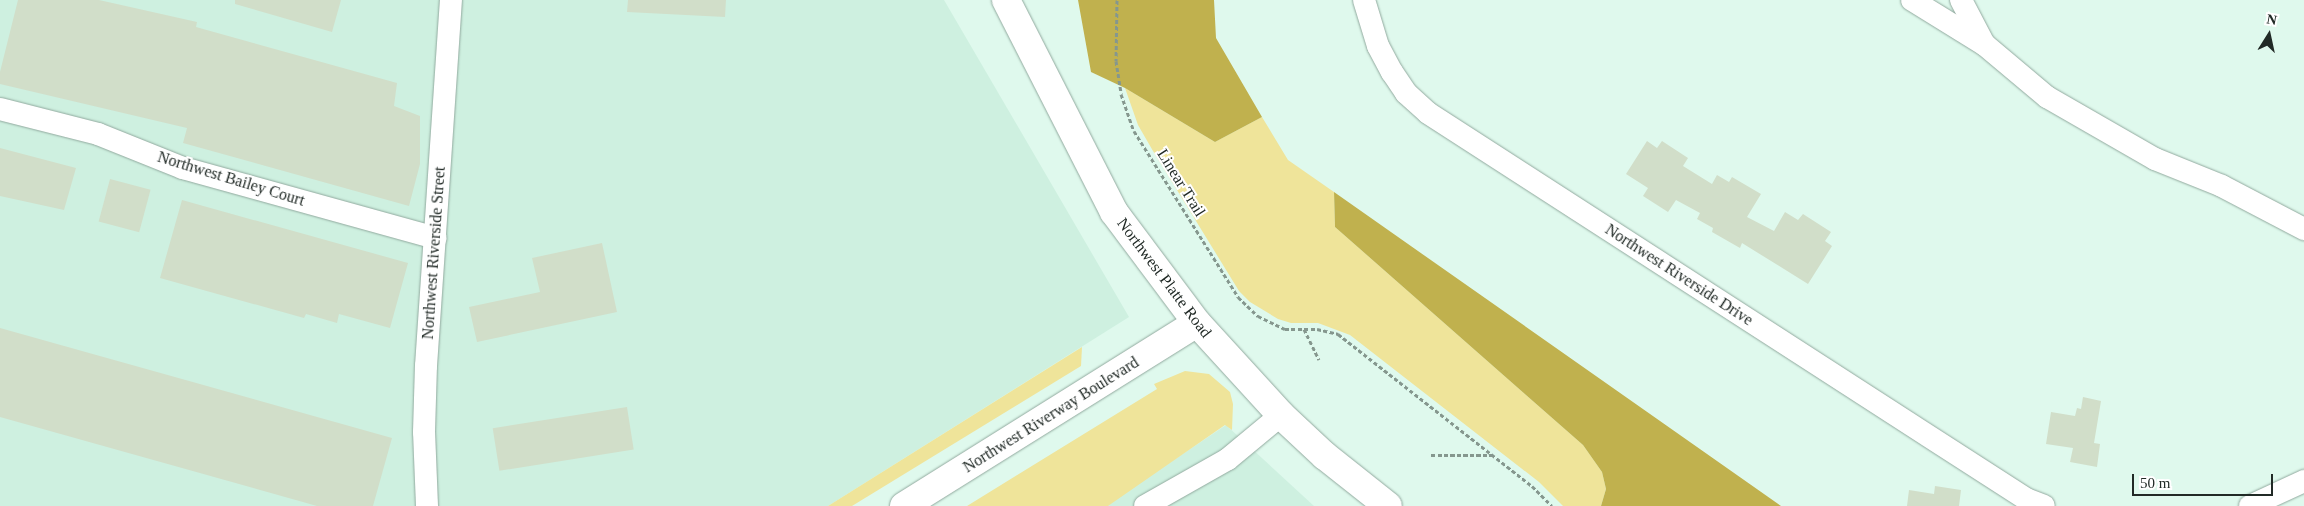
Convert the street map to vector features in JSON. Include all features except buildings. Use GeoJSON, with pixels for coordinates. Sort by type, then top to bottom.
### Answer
{"type":"FeatureCollection","features":[{"type":"Feature","properties":{"kind":"main road","name":"Northwest Platte Road"},"geometry":{"type":"LineString","coordinates":[[1006,0],[1114,212],[1197,323],[1281,415],[1325,456],[1388,506]]}},
{"type":"Feature","properties":{"kind":"main road","name":"Northwest Riverway Boulevard"},"geometry":{"type":"LineString","coordinates":[[904,506],[1197,323]]}},
{"type":"Feature","properties":{"kind":"street","name":"Northwest Riverside Street"},"geometry":{"type":"LineString","coordinates":[[427,506],[424,432],[450,0]]}},
{"type":"Feature","properties":{"kind":"street","name":"Northwest Riverside Drive"},"geometry":{"type":"LineString","coordinates":[[1364,0],[1378,46],[1392,72],[1406,93],[1428,112],[2026,499],[2044,506]]}},
{"type":"Feature","properties":{"kind":"street"},"geometry":{"type":"LineString","coordinates":[[1912,0],[1985,45],[2047,97],[2155,159],[2222,186],[2304,229]]}},
{"type":"Feature","properties":{"kind":"street"},"geometry":{"type":"LineString","coordinates":[[1961,0],[1985,45]]}},
{"type":"Feature","properties":{"kind":"street","name":"Northwest Bailey Court"},"geometry":{"type":"LineString","coordinates":[[0,109],[98,134],[183,168],[435,238]]}},
{"type":"Feature","properties":{"kind":"street"},"geometry":{"type":"LineString","coordinates":[[1145,506],[1228,459],[1281,415]]}},
{"type":"Feature","properties":{"kind":"street"},"geometry":{"type":"LineString","coordinates":[[2250,506],[2304,481]]}},
{"type":"Feature","properties":{"kind":"path","name":"Linear Trail"},"geometry":{"type":"LineString","coordinates":[[1117,0],[1116,61],[1121,94],[1134,131],[1238,297],[1258,316],[1286,329],[1304,329],[1338,334],[1532,486],[1552,506]]}},
{"type":"Feature","properties":{"kind":"path"},"geometry":{"type":"LineString","coordinates":[[1304,329],[1319,360]]}},
{"type":"Feature","properties":{"kind":"path"},"geometry":{"type":"LineString","coordinates":[[1431,455],[1493,455]]}},
{"type":"Feature","properties":{"kind":"shaded area"},"geometry":{"type":"Polygon","coordinates":[[[0,0],[944,0],[1129,317],[828,506],[0,506],[0,0]]]}},
{"type":"Feature","properties":{"kind":"shaded area"},"geometry":{"type":"Polygon","coordinates":[[[1078,0],[1214,0],[1216,38],[1262,117],[1215,142],[1125,88],[1091,72],[1078,0]]]}},
{"type":"Feature","properties":{"kind":"shaded area"},"geometry":{"type":"Polygon","coordinates":[[[1125,88],[1215,142],[1262,117],[1288,160],[1334,192],[1335,227],[1583,445],[1602,472],[1606,489],[1601,506],[1563,506],[1539,482],[1350,335],[1318,323],[1291,323],[1278,319],[1250,302],[1239,291],[1153,151],[1138,125],[1125,88]]]}},
{"type":"Feature","properties":{"kind":"shaded area"},"geometry":{"type":"Polygon","coordinates":[[[1334,192],[1781,506],[1601,506],[1606,489],[1602,472],[1583,445],[1335,227],[1334,192]]]}},
{"type":"Feature","properties":{"kind":"shaded area"},"geometry":{"type":"Polygon","coordinates":[[[1082,347],[1081,366],[852,506],[828,506],[1082,347]]]}},
{"type":"Feature","properties":{"kind":"shaded area"},"geometry":{"type":"Polygon","coordinates":[[[1185,371],[1209,374],[1230,392],[1233,404],[1232,430],[1225,425],[1108,506],[967,506],[1157,389],[1154,384],[1185,371]]]}},
{"type":"Feature","properties":{"kind":"shaded area"},"geometry":{"type":"Polygon","coordinates":[[[1226,425],[1314,506],[1108,506],[1111,502],[1226,425]]]}}]}
